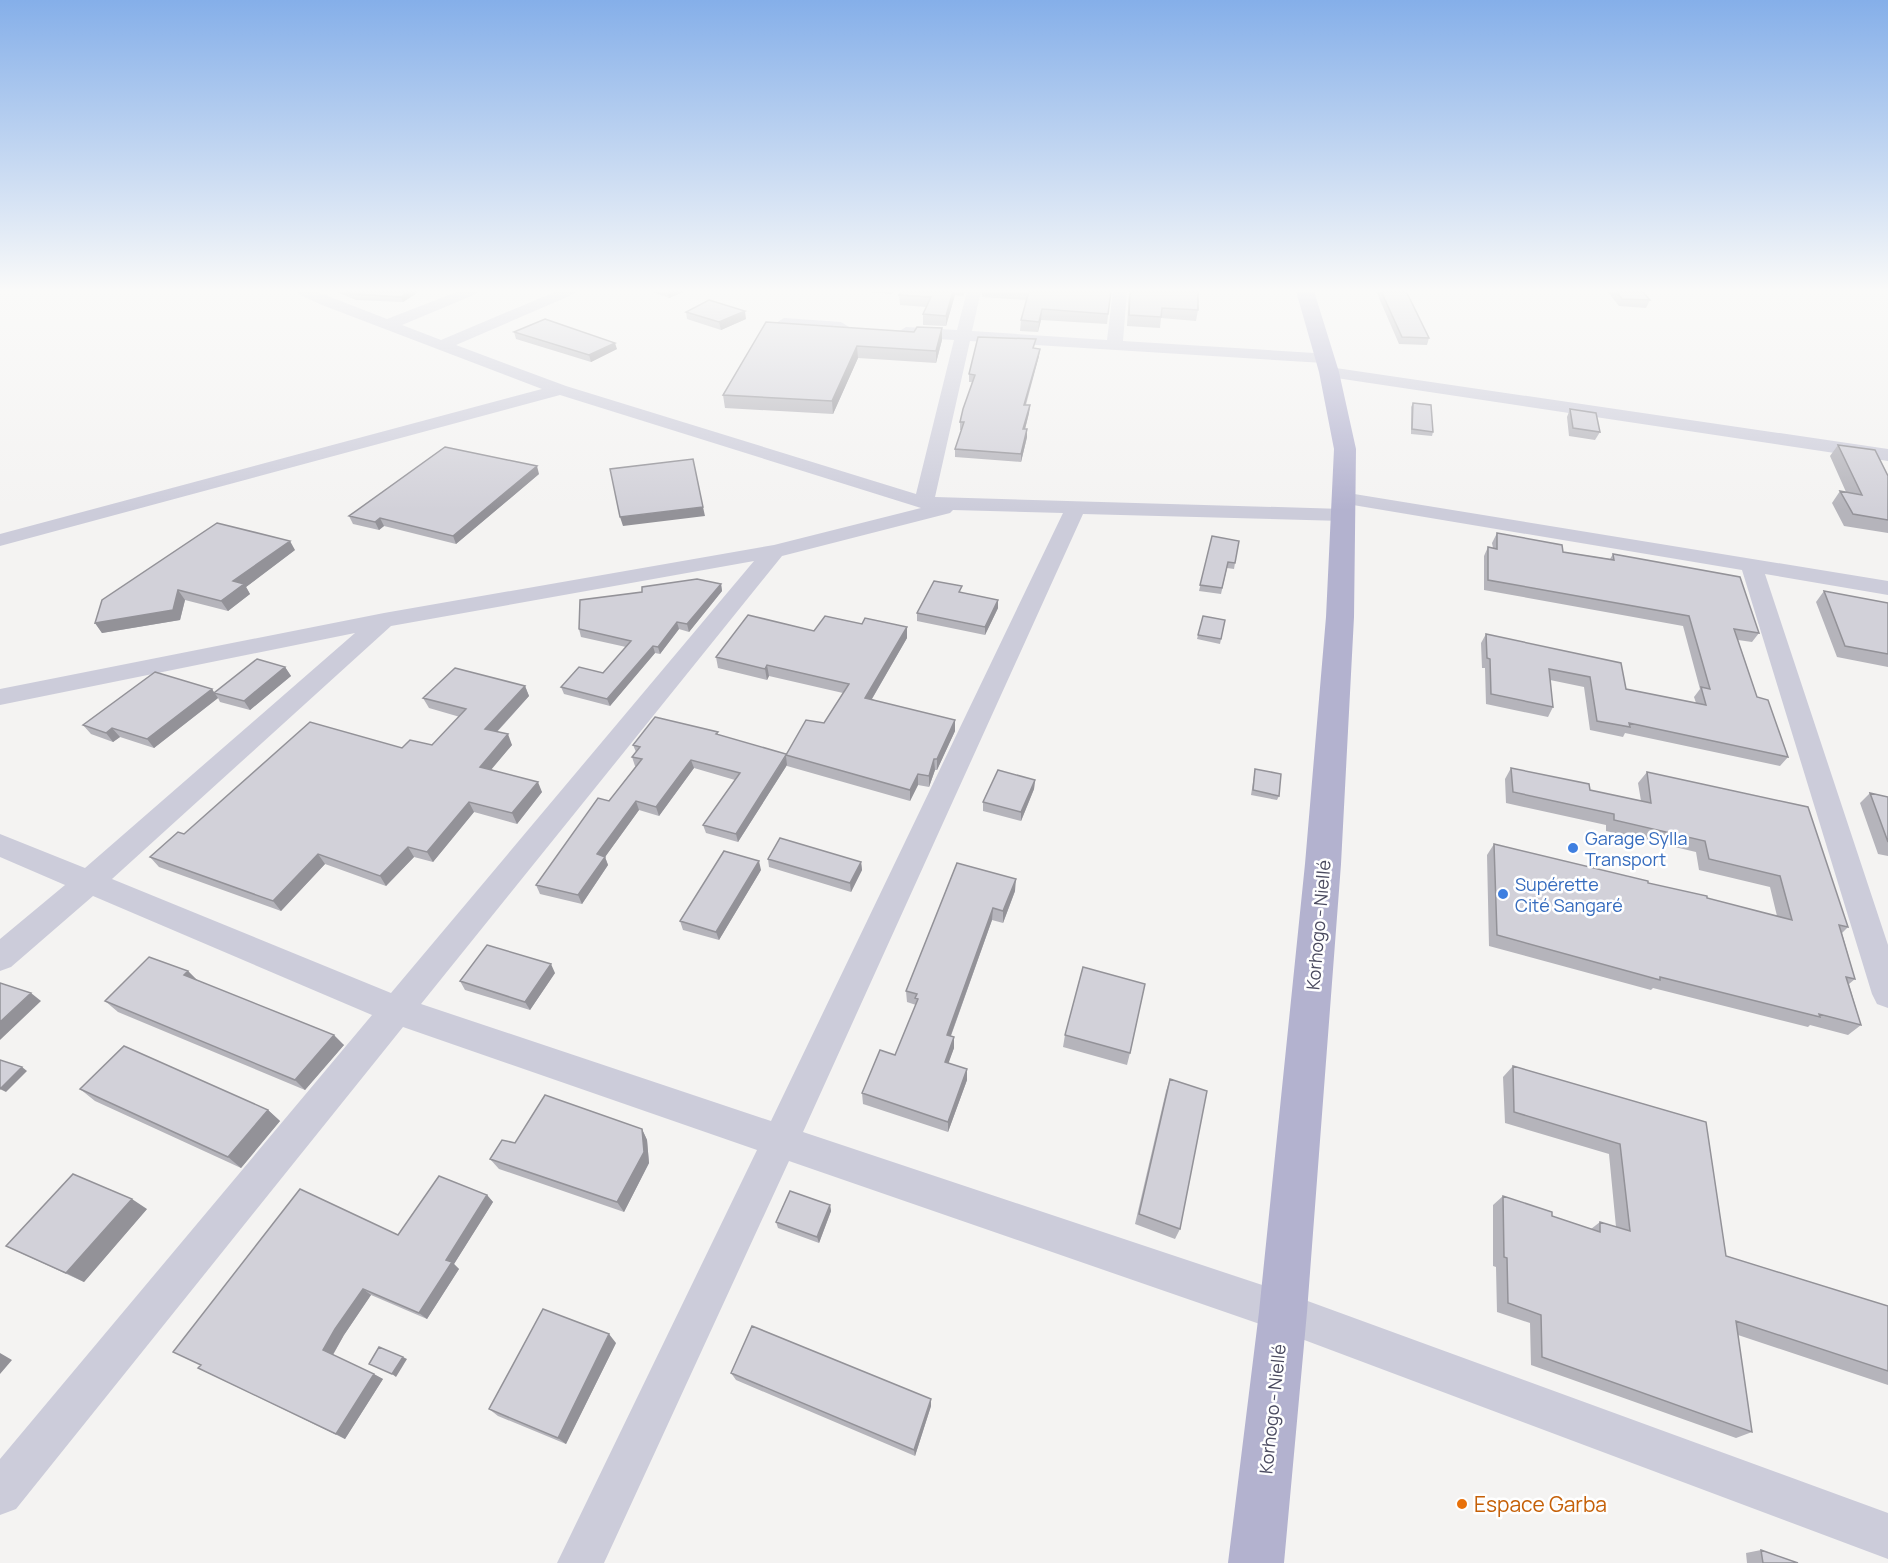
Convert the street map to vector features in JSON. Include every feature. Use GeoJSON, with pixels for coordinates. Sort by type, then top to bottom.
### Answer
{"type":"FeatureCollection","features":[{"type":"Feature","properties":{"kind":"main road","name":"Korhogo - Niellé"},"geometry":{"type":"LineString","coordinates":[[1256,1563],[1283,1312],[1323,864],[1340,617],[1345,449],[1327,365]]}},
{"type":"Feature","properties":{"kind":"street"},"geometry":{"type":"LineString","coordinates":[[492,364],[560,390],[924,504],[1075,509],[1343,506],[1751,564],[1888,588]]}},
{"type":"Feature","properties":{"kind":"street"},"geometry":{"type":"LineString","coordinates":[[924,504],[956,364]]}},
{"type":"Feature","properties":{"kind":"street"},"geometry":{"type":"LineString","coordinates":[[1316,364],[1888,455]]}},
{"type":"Feature","properties":{"kind":"street"},"geometry":{"type":"LineString","coordinates":[[0,540],[560,390]]}},
{"type":"Feature","properties":{"kind":"street"},"geometry":{"type":"LineString","coordinates":[[0,697],[384,620],[774,551],[957,506]]}},
{"type":"Feature","properties":{"kind":"street"},"geometry":{"type":"LineString","coordinates":[[580,1563],[1075,509]]}},
{"type":"Feature","properties":{"kind":"street"},"geometry":{"type":"LineString","coordinates":[[0,1492],[398,1011],[774,551]]}},
{"type":"Feature","properties":{"kind":"street"},"geometry":{"type":"LineString","coordinates":[[1751,564],[1888,994]]}},
{"type":"Feature","properties":{"kind":"street"},"geometry":{"type":"LineString","coordinates":[[0,958],[88,883],[384,620]]}},
{"type":"Feature","properties":{"kind":"street"},"geometry":{"type":"LineString","coordinates":[[0,845],[398,1011],[1283,1312],[1888,1536]]}},
{"type":"Feature","properties":{"kind":"building"},"geometry":{"type":"Polygon","coordinates":[[[741,364],[849,364],[832,401],[723,395],[741,364]]]}},
{"type":"Feature","properties":{"kind":"building"},"geometry":{"type":"Polygon","coordinates":[[[971,364],[1036,364],[1024,405],[1030,405],[1023,429],[1027,429],[1021,454],[955,449],[964,422],[960,422],[963,409],[975,375],[969,374],[971,364]]]}},
{"type":"Feature","properties":{"kind":"building"},"geometry":{"type":"Polygon","coordinates":[[[1413,403],[1431,405],[1433,432],[1412,429],[1413,403]]]}},
{"type":"Feature","properties":{"kind":"building"},"geometry":{"type":"Polygon","coordinates":[[[1570,409],[1596,413],[1600,432],[1573,428],[1570,409]]]}},
{"type":"Feature","properties":{"kind":"building"},"geometry":{"type":"Polygon","coordinates":[[[1838,445],[1875,450],[1888,476],[1888,520],[1853,514],[1840,491],[1862,495],[1838,445]]]}},
{"type":"Feature","properties":{"kind":"building"},"geometry":{"type":"Polygon","coordinates":[[[445,447],[537,466],[453,536],[380,518],[375,522],[349,516],[445,447]]]}},
{"type":"Feature","properties":{"kind":"building"},"geometry":{"type":"Polygon","coordinates":[[[693,459],[703,507],[620,517],[610,469],[693,459]]]}},
{"type":"Feature","properties":{"kind":"building"},"geometry":{"type":"Polygon","coordinates":[[[217,523],[290,541],[233,581],[244,584],[221,601],[178,590],[173,610],[95,623],[102,600],[217,523]]]}},
{"type":"Feature","properties":{"kind":"building"},"geometry":{"type":"Polygon","coordinates":[[[1497,533],[1562,545],[1563,552],[1614,560],[1613,554],[1740,577],[1759,633],[1734,629],[1757,697],[1768,700],[1788,757],[1629,723],[1630,727],[1597,721],[1590,677],[1549,669],[1553,707],[1491,694],[1490,659],[1487,658],[1486,634],[1621,663],[1626,689],[1706,705],[1701,687],[1710,689],[1689,616],[1488,580],[1488,547],[1497,549],[1497,533]]]}},
{"type":"Feature","properties":{"kind":"building"},"geometry":{"type":"Polygon","coordinates":[[[1212,536],[1239,541],[1235,563],[1228,562],[1222,588],[1200,585],[1212,536]]]}},
{"type":"Feature","properties":{"kind":"building"},"geometry":{"type":"Polygon","coordinates":[[[697,579],[721,584],[687,624],[677,622],[658,647],[653,646],[607,699],[561,687],[579,667],[603,673],[631,641],[579,629],[580,600],[642,592],[642,587],[697,579]]]}},
{"type":"Feature","properties":{"kind":"building"},"geometry":{"type":"Polygon","coordinates":[[[934,581],[962,586],[959,592],[998,600],[985,627],[917,613],[934,581]]]}},
{"type":"Feature","properties":{"kind":"building"},"geometry":{"type":"Polygon","coordinates":[[[1824,591],[1888,603],[1888,654],[1845,646],[1824,591]]]}},
{"type":"Feature","properties":{"kind":"building"},"geometry":{"type":"Polygon","coordinates":[[[748,615],[814,631],[825,616],[862,624],[865,618],[907,627],[865,698],[955,720],[937,759],[934,759],[929,776],[918,774],[910,790],[786,755],[806,720],[824,723],[849,684],[767,665],[765,669],[716,657],[748,615]]]}},
{"type":"Feature","properties":{"kind":"building"},"geometry":{"type":"Polygon","coordinates":[[[1203,616],[1225,620],[1221,639],[1198,635],[1203,616]]]}},
{"type":"Feature","properties":{"kind":"building"},"geometry":{"type":"Polygon","coordinates":[[[257,659],[285,667],[244,701],[214,693],[257,659]]]}},
{"type":"Feature","properties":{"kind":"building"},"geometry":{"type":"Polygon","coordinates":[[[455,668],[525,686],[485,729],[508,734],[480,767],[538,782],[512,813],[469,802],[427,852],[408,847],[380,876],[318,854],[273,901],[150,857],[178,832],[184,834],[310,722],[402,748],[410,740],[432,745],[466,709],[423,698],[455,668]]]}},
{"type":"Feature","properties":{"kind":"building"},"geometry":{"type":"Polygon","coordinates":[[[155,672],[212,689],[147,739],[112,728],[106,733],[83,725],[155,672]]]}},
{"type":"Feature","properties":{"kind":"building"},"geometry":{"type":"Polygon","coordinates":[[[655,717],[718,732],[716,734],[786,755],[736,834],[703,825],[740,773],[691,760],[656,807],[636,801],[597,854],[605,857],[578,895],[536,885],[598,798],[609,801],[642,759],[632,757],[640,747],[633,745],[655,717]]]}},
{"type":"Feature","properties":{"kind":"building"},"geometry":{"type":"Polygon","coordinates":[[[1511,768],[1589,784],[1590,790],[1651,803],[1647,772],[1808,807],[1848,927],[1839,925],[1855,979],[1846,977],[1861,1025],[1660,977],[1660,980],[1497,935],[1494,844],[1707,896],[1707,898],[1792,920],[1780,876],[1709,859],[1705,841],[1614,820],[1614,814],[1513,792],[1511,768]]]}},
{"type":"Feature","properties":{"kind":"building"},"geometry":{"type":"Polygon","coordinates":[[[1255,769],[1281,774],[1279,796],[1253,790],[1255,769]]]}},
{"type":"Feature","properties":{"kind":"building"},"geometry":{"type":"Polygon","coordinates":[[[998,770],[1035,780],[1021,812],[983,802],[998,770]]]}},
{"type":"Feature","properties":{"kind":"building"},"geometry":{"type":"Polygon","coordinates":[[[1870,793],[1888,797],[1888,842],[1870,793]]]}},
{"type":"Feature","properties":{"kind":"building"},"geometry":{"type":"Polygon","coordinates":[[[780,838],[861,862],[850,883],[768,859],[780,838]]]}},
{"type":"Feature","properties":{"kind":"building"},"geometry":{"type":"Polygon","coordinates":[[[724,851],[759,861],[716,932],[680,921],[724,851]]]}},
{"type":"Feature","properties":{"kind":"building"},"geometry":{"type":"Polygon","coordinates":[[[957,863],[1016,879],[1003,911],[993,908],[947,1035],[954,1037],[945,1062],[967,1069],[948,1122],[862,1093],[880,1050],[895,1055],[918,999],[915,998],[917,994],[906,991],[957,863]]]}},
{"type":"Feature","properties":{"kind":"building"},"geometry":{"type":"Polygon","coordinates":[[[487,945],[551,964],[525,1002],[460,981],[487,945]]]}},
{"type":"Feature","properties":{"kind":"building"},"geometry":{"type":"Polygon","coordinates":[[[149,957],[188,971],[184,975],[334,1035],[295,1080],[105,1001],[149,957]]]}},
{"type":"Feature","properties":{"kind":"building"},"geometry":{"type":"Polygon","coordinates":[[[1083,967],[1145,984],[1130,1053],[1065,1035],[1083,967]]]}},
{"type":"Feature","properties":{"kind":"building"},"geometry":{"type":"Polygon","coordinates":[[[0,983],[31,993],[0,1022],[0,983]]]}},
{"type":"Feature","properties":{"kind":"building"},"geometry":{"type":"Polygon","coordinates":[[[124,1046],[268,1110],[228,1157],[80,1089],[124,1046]]]}},
{"type":"Feature","properties":{"kind":"building"},"geometry":{"type":"Polygon","coordinates":[[[0,1060],[22,1067],[0,1089],[0,1060]]]}},
{"type":"Feature","properties":{"kind":"building"},"geometry":{"type":"Polygon","coordinates":[[[1513,1066],[1706,1122],[1726,1256],[1888,1306],[1888,1371],[1736,1321],[1752,1432],[1542,1357],[1541,1315],[1508,1303],[1507,1258],[1504,1257],[1503,1196],[1552,1212],[1552,1216],[1600,1232],[1600,1222],[1630,1231],[1620,1144],[1514,1112],[1513,1066]]]}},
{"type":"Feature","properties":{"kind":"building"},"geometry":{"type":"Polygon","coordinates":[[[1170,1079],[1207,1091],[1180,1229],[1139,1214],[1170,1079]]]}},
{"type":"Feature","properties":{"kind":"building"},"geometry":{"type":"Polygon","coordinates":[[[545,1095],[642,1129],[644,1152],[617,1202],[490,1159],[502,1140],[515,1143],[545,1095]]]}},
{"type":"Feature","properties":{"kind":"building"},"geometry":{"type":"Polygon","coordinates":[[[73,1174],[132,1199],[66,1273],[6,1246],[73,1174]]]}},
{"type":"Feature","properties":{"kind":"building"},"geometry":{"type":"Polygon","coordinates":[[[439,1176],[487,1195],[446,1260],[452,1262],[419,1313],[363,1289],[335,1329],[323,1350],[374,1374],[336,1434],[198,1368],[201,1365],[173,1352],[300,1189],[398,1235],[439,1176]]]}},
{"type":"Feature","properties":{"kind":"building"},"geometry":{"type":"Polygon","coordinates":[[[790,1191],[830,1205],[817,1237],[776,1222],[790,1191]]]}},
{"type":"Feature","properties":{"kind":"building"},"geometry":{"type":"Polygon","coordinates":[[[543,1309],[609,1334],[558,1438],[489,1409],[543,1309]]]}},
{"type":"Feature","properties":{"kind":"building"},"geometry":{"type":"Polygon","coordinates":[[[752,1326],[931,1399],[914,1450],[731,1373],[752,1326]]]}},
{"type":"Feature","properties":{"kind":"building"},"geometry":{"type":"Polygon","coordinates":[[[379,1347],[403,1357],[392,1374],[369,1364],[379,1347]]]}},
{"type":"Feature","properties":{"kind":"building"},"geometry":{"type":"Polygon","coordinates":[[[1761,1550],[1798,1563],[1763,1563],[1761,1550]]]}},
{"type":"Feature","properties":{"kind":"place","name":"Garage Sylla Transport"},"geometry":{"type":"Point","coordinates":[1573,848]}},
{"type":"Feature","properties":{"kind":"place","name":"Supérette Cité Sangaré"},"geometry":{"type":"Point","coordinates":[1503,894]}},
{"type":"Feature","properties":{"kind":"place","name":"Espace Garba"},"geometry":{"type":"Point","coordinates":[1462,1504]}}]}
